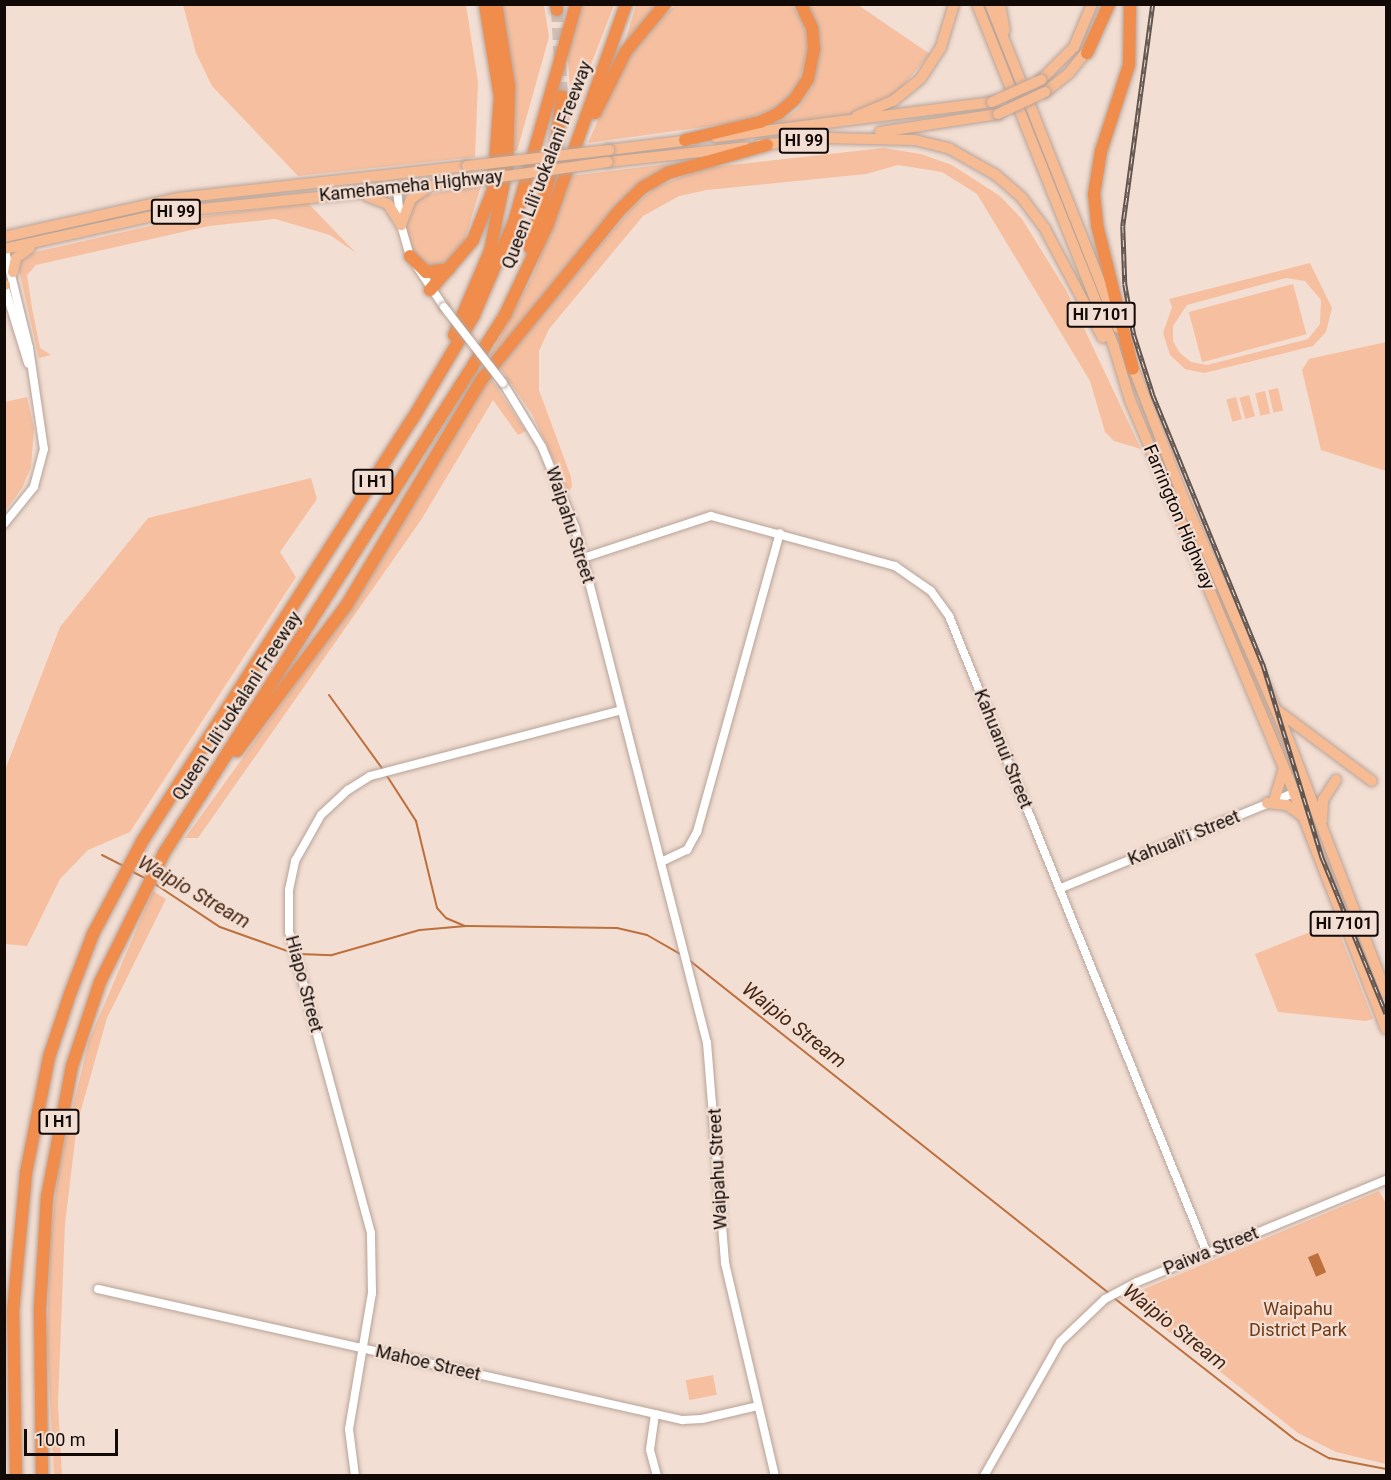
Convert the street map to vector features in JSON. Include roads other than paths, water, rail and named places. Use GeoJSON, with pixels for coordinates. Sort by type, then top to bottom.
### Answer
{"type":"FeatureCollection","features":[{"type":"Feature","properties":{"kind":"highway"},"geometry":{"type":"LineString","coordinates":[[430,290],[450,268],[482,224],[496,167],[498,75],[485,4]]}},
{"type":"Feature","properties":{"kind":"highway"},"geometry":{"type":"LineString","coordinates":[[170,796],[259,647],[449,345],[482,274],[496,227],[509,138],[506,60],[496,4]]}},
{"type":"Feature","properties":{"kind":"highway"},"geometry":{"type":"LineString","coordinates":[[557,62],[571,4]]}},
{"type":"Feature","properties":{"kind":"highway","name":"Queen Liliʻuokalani Freeway"},"geometry":{"type":"LineString","coordinates":[[16,1476],[14,1311],[26,1173],[49,1057],[93,934],[117,886],[170,796],[424,402],[474,315],[514,222],[557,62],[576,4]]}},
{"type":"Feature","properties":{"kind":"highway","name":"Queen Liliʻuokalani Freeway"},"geometry":{"type":"LineString","coordinates":[[42,1476],[39,1363],[47,1197],[62,1108],[90,1009],[141,894],[164,853],[475,362],[535,258],[626,4]]}},
{"type":"Feature","properties":{"kind":"highway"},"geometry":{"type":"LineString","coordinates":[[567,170],[620,60],[643,27],[665,4]]}},
{"type":"Feature","properties":{"kind":"highway"},"geometry":{"type":"LineString","coordinates":[[685,140],[760,122],[795,99],[808,79],[814,48],[812,28],[801,4]]}},
{"type":"Feature","properties":{"kind":"highway"},"geometry":{"type":"LineString","coordinates":[[1087,53],[1109,4]]}},
{"type":"Feature","properties":{"kind":"highway"},"geometry":{"type":"LineString","coordinates":[[1130,4],[1129,65],[1101,151],[1094,194],[1097,225],[1133,369]]}},
{"type":"Feature","properties":{"kind":"highway"},"geometry":{"type":"LineString","coordinates":[[475,362],[522,267],[539,222],[554,161],[562,96]]}},
{"type":"Feature","properties":{"kind":"highway"},"geometry":{"type":"LineString","coordinates":[[184,822],[346,606],[482,379],[619,211],[642,188],[668,173],[767,145]]}},
{"type":"Feature","properties":{"kind":"highway"},"geometry":{"type":"LineString","coordinates":[[410,256],[426,272],[439,273],[450,268]]}},
{"type":"Feature","properties":{"kind":"highway"},"geometry":{"type":"LineString","coordinates":[[4,1389],[14,1311]]}},
{"type":"Feature","properties":{"kind":"highway"},"geometry":{"type":"LineString","coordinates":[[39,1363],[47,1476]]}},
{"type":"Feature","properties":{"kind":"main road","name":"HI 99"},"geometry":{"type":"LineString","coordinates":[[795,129],[864,115],[903,93],[935,59],[946,36],[954,4]]}},
{"type":"Feature","properties":{"kind":"main road","name":"Farrington Highway"},"geometry":{"type":"LineString","coordinates":[[976,4],[1114,347],[1130,400],[1284,768],[1386,1029]]}},
{"type":"Feature","properties":{"kind":"main road","name":"Farrington Highway"},"geometry":{"type":"LineString","coordinates":[[990,4],[1020,86],[1185,502],[1308,791],[1322,833],[1386,993]]}},
{"type":"Feature","properties":{"kind":"main road"},"geometry":{"type":"LineString","coordinates":[[1000,4],[1020,86]]}},
{"type":"Feature","properties":{"kind":"main road"},"geometry":{"type":"LineString","coordinates":[[795,129],[992,102],[1041,80],[1078,42],[1092,4]]}},
{"type":"Feature","properties":{"kind":"main road","name":"HI 99"},"geometry":{"type":"LineString","coordinates":[[1087,53],[1103,4]]}},
{"type":"Feature","properties":{"kind":"main road","name":"Kamehameha Highway"},"geometry":{"type":"LineString","coordinates":[[5,246],[45,240],[171,212],[464,182],[608,162],[826,138],[998,114],[1045,92],[1087,53]]}},
{"type":"Feature","properties":{"kind":"main road","name":"Kamehameha Highway"},"geometry":{"type":"LineString","coordinates":[[5,246],[19,234],[178,198],[313,181],[420,172],[795,129]]}},
{"type":"Feature","properties":{"kind":"main road"},"geometry":{"type":"LineString","coordinates":[[826,138],[890,138],[933,144],[968,157],[1009,185],[1033,212],[1078,288],[1130,400]]}},
{"type":"Feature","properties":{"kind":"main road"},"geometry":{"type":"LineString","coordinates":[[372,176],[389,180],[397,189],[402,181],[420,172]]}},
{"type":"Feature","properties":{"kind":"main road"},"geometry":{"type":"LineString","coordinates":[[401,225],[411,199],[433,185]]}},
{"type":"Feature","properties":{"kind":"main road"},"geometry":{"type":"LineString","coordinates":[[359,194],[388,204],[401,225]]}},
{"type":"Feature","properties":{"kind":"main road"},"geometry":{"type":"LineString","coordinates":[[4,231],[19,234]]}},
{"type":"Feature","properties":{"kind":"main road"},"geometry":{"type":"LineString","coordinates":[[13,272],[20,253],[45,240]]}},
{"type":"Feature","properties":{"kind":"main road"},"geometry":{"type":"LineString","coordinates":[[1273,706],[1372,781]]}},
{"type":"Feature","properties":{"kind":"main road"},"geometry":{"type":"LineString","coordinates":[[1284,768],[1270,802],[1287,805],[1303,818]]}},
{"type":"Feature","properties":{"kind":"main road"},"geometry":{"type":"LineString","coordinates":[[1322,833],[1322,802],[1336,780]]}},
{"type":"Feature","properties":{"kind":"street","name":"Waipahu Street"},"geometry":{"type":"LineString","coordinates":[[397,189],[401,225],[410,256],[430,290],[503,383],[530,423],[554,472],[583,558],[711,1063],[724,1256],[775,1476]]}},
{"type":"Feature","properties":{"kind":"street"},"geometry":{"type":"LineString","coordinates":[[4,524],[34,487],[44,449],[13,272],[5,246]]}},
{"type":"Feature","properties":{"kind":"street"},"geometry":{"type":"LineString","coordinates":[[5,285],[31,369]]}},
{"type":"Feature","properties":{"kind":"street","name":"Kahuanui Street"},"geometry":{"type":"LineString","coordinates":[[583,558],[711,516],[895,566],[920,581],[942,604],[1061,888],[1208,1253]]}},
{"type":"Feature","properties":{"kind":"street"},"geometry":{"type":"LineString","coordinates":[[661,862],[687,850],[697,832],[780,533]]}},
{"type":"Feature","properties":{"kind":"street","name":"Hiapo Street"},"geometry":{"type":"LineString","coordinates":[[355,1476],[350,1422],[372,1293],[370,1233],[292,945],[289,890],[304,840],[332,803],[348,790],[380,773],[622,710]]}},
{"type":"Feature","properties":{"kind":"street","name":"Kahuali'i Street"},"geometry":{"type":"LineString","coordinates":[[1061,888],[1270,802],[1294,793],[1308,791]]}},
{"type":"Feature","properties":{"kind":"street","name":"Paiwa Street"},"geometry":{"type":"LineString","coordinates":[[984,1476],[1060,1342],[1105,1299],[1119,1290],[1386,1180]]}},
{"type":"Feature","properties":{"kind":"street","name":"Mahoe Street"},"geometry":{"type":"LineString","coordinates":[[98,1289],[655,1414],[691,1420],[758,1406]]}},
{"type":"Feature","properties":{"kind":"street"},"geometry":{"type":"LineString","coordinates":[[655,1414],[650,1450],[657,1476]]}},
{"type":"Feature","properties":{"kind":"waterway"},"geometry":{"type":"LineString","coordinates":[[329,695],[384,771]]}},
{"type":"Feature","properties":{"kind":"waterway"},"geometry":{"type":"LineString","coordinates":[[387,776],[416,821],[437,908],[446,918],[465,926]]}},
{"type":"Feature","properties":{"kind":"waterway","name":"Waipio Stream"},"geometry":{"type":"LineString","coordinates":[[102,855],[124,866]]}},
{"type":"Feature","properties":{"kind":"waterway","name":"Waipio Stream"},"geometry":{"type":"LineString","coordinates":[[131,871],[147,879]]}},
{"type":"Feature","properties":{"kind":"waterway","name":"Waipio Stream"},"geometry":{"type":"LineString","coordinates":[[155,884],[220,927],[293,953]]}},
{"type":"Feature","properties":{"kind":"waterway","name":"Waipio Stream"},"geometry":{"type":"LineString","coordinates":[[299,954],[332,955],[420,930],[466,926],[617,928],[647,935],[682,955]]}},
{"type":"Feature","properties":{"kind":"waterway","name":"Waipio Stream"},"geometry":{"type":"LineString","coordinates":[[689,960],[1110,1294]]}},
{"type":"Feature","properties":{"kind":"waterway","name":"Waipio Stream"},"geometry":{"type":"LineString","coordinates":[[1114,1298],[1296,1440],[1329,1458],[1386,1469]]}},
{"type":"Feature","properties":{"kind":"tunnel"},"geometry":{"type":"LineString","coordinates":[[557,10],[562,96]]}},
{"type":"Feature","properties":{"kind":"railway"},"geometry":{"type":"LineString","coordinates":[[1153,4],[1123,226],[1125,284],[1134,335],[1153,395],[1263,664],[1322,857],[1386,1013]]}},
{"type":"Feature","properties":{"kind":"park label","name":"Waipahu District Park"},"geometry":{"type":"Point","coordinates":[1298,1320]}}]}
